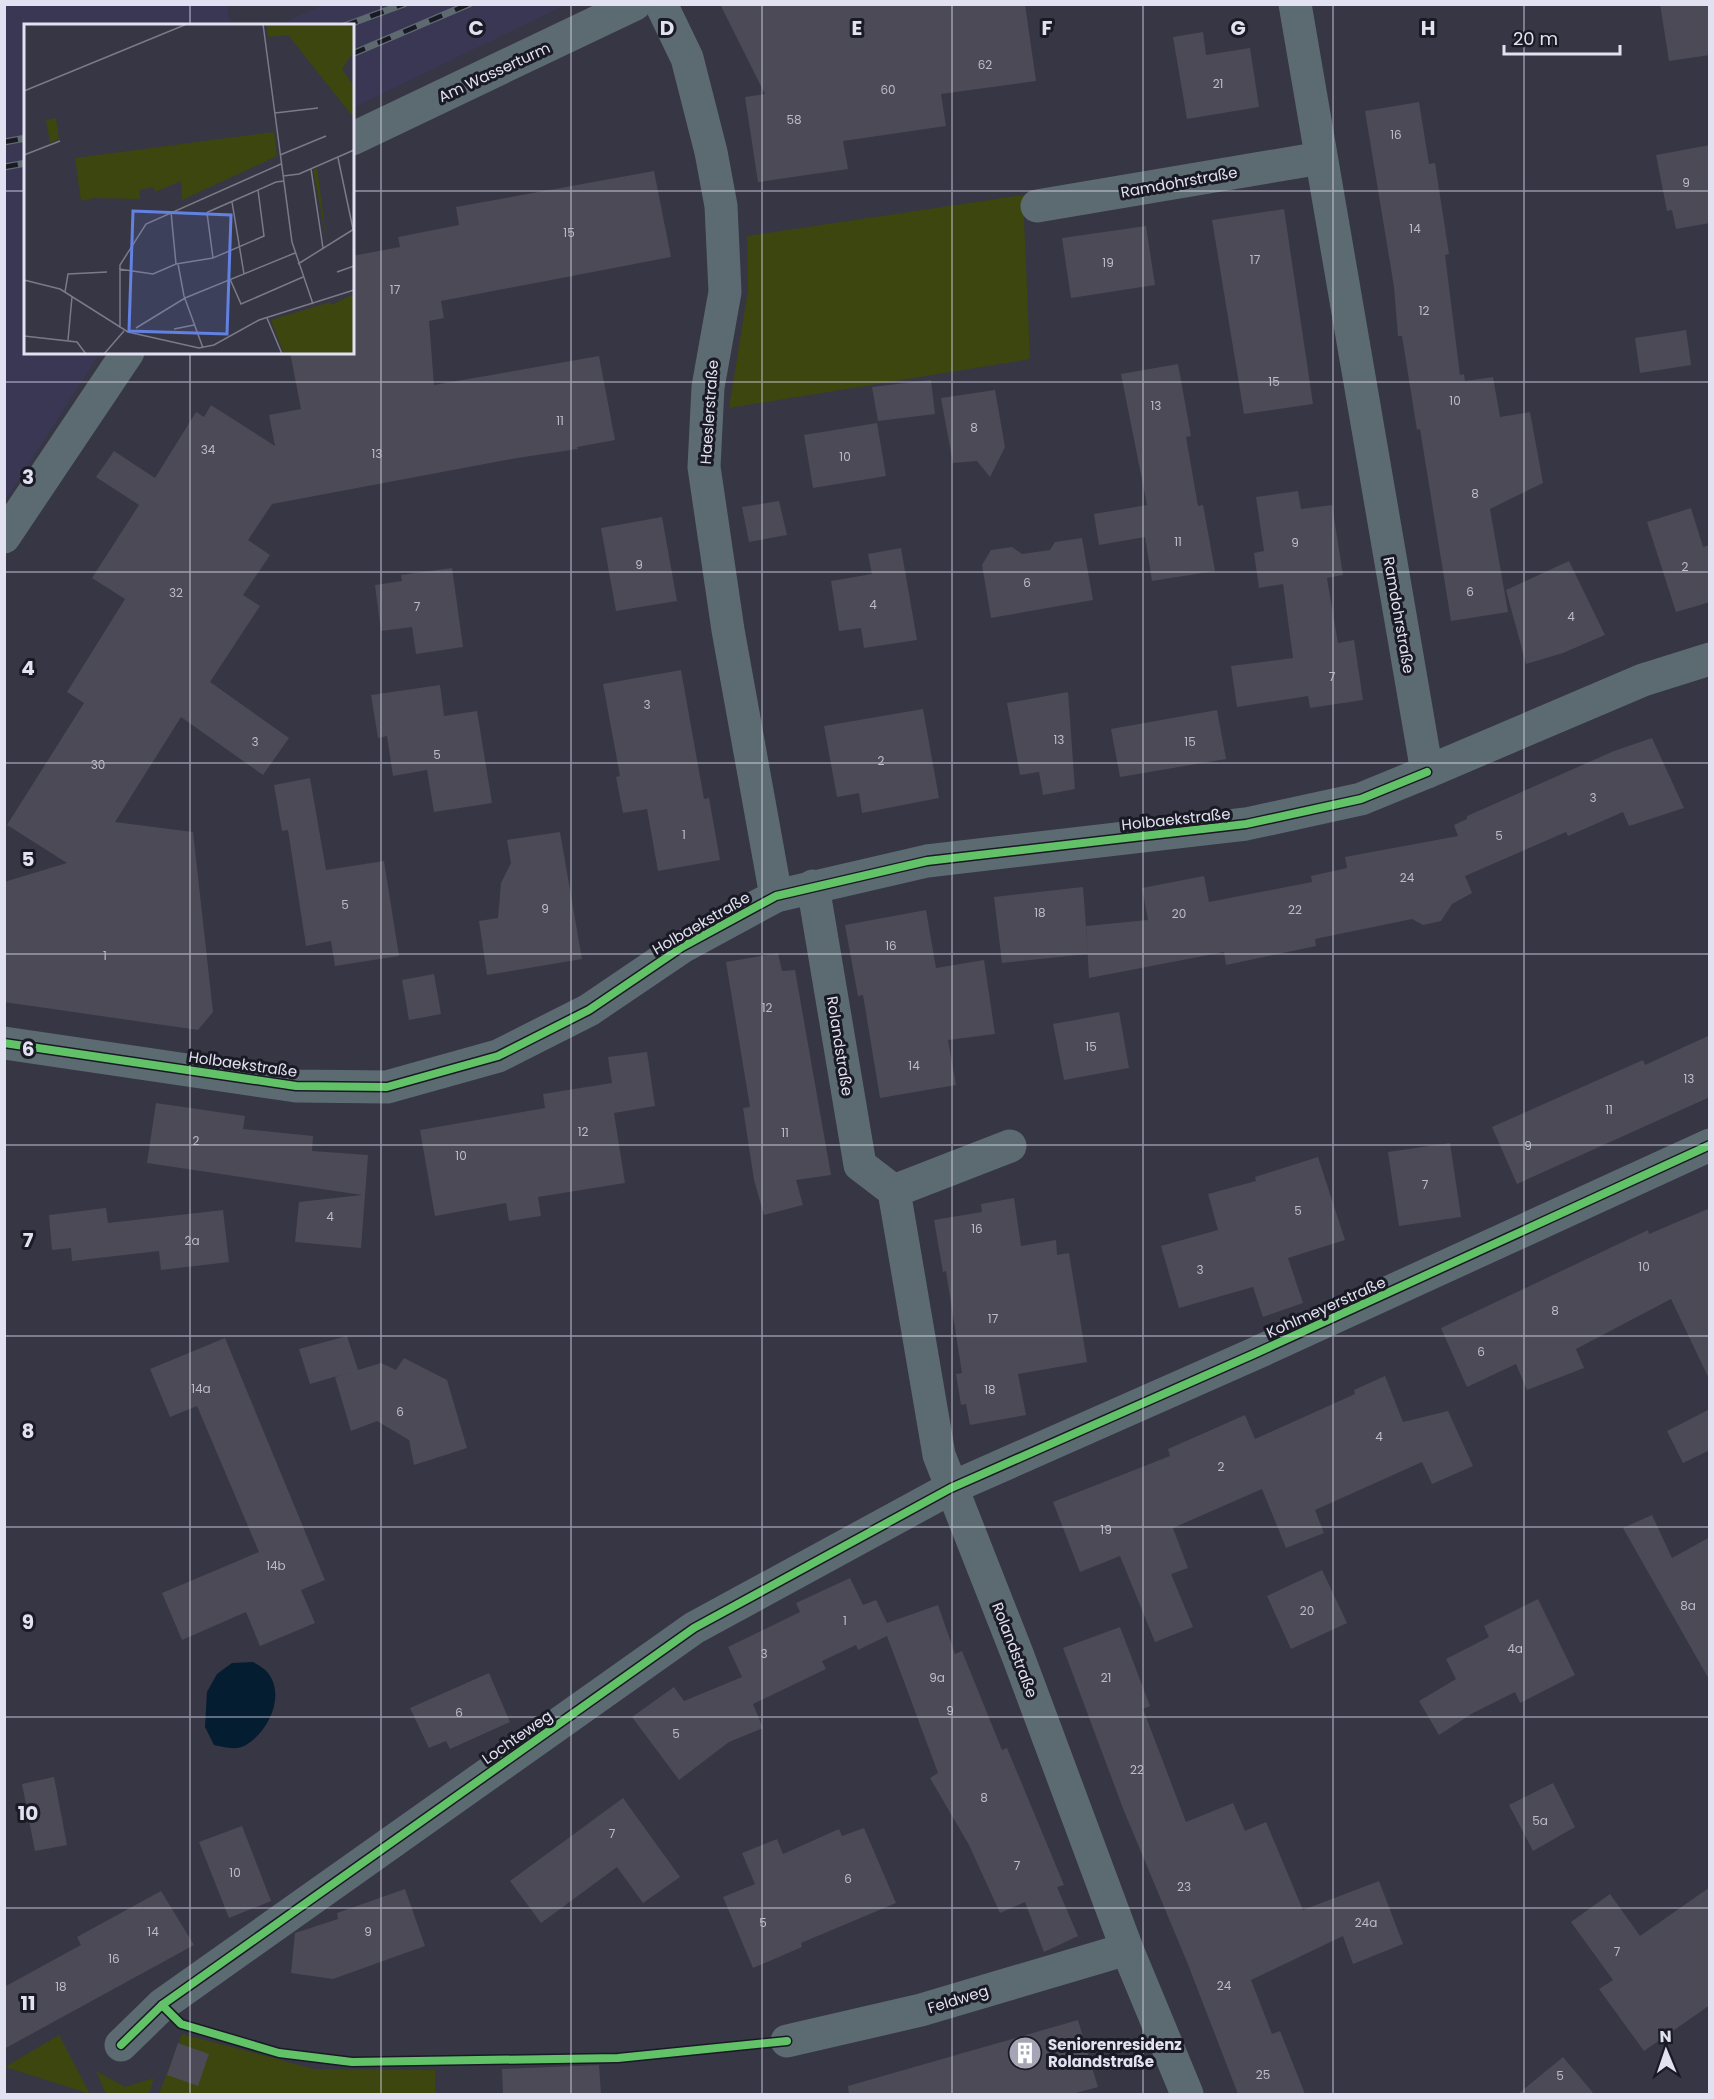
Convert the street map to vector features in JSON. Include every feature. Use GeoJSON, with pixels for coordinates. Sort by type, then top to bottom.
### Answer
{"type":"FeatureCollection","features":[{"type":"Feature","properties":{"kind":"street","name":"Am Wasserturm"},"geometry":{"type":"LineString","coordinates":[[354,138],[635,4]]}},
{"type":"Feature","properties":{"kind":"street","name":"Haeslerstraße"},"geometry":{"type":"LineString","coordinates":[[661,4],[687,58],[711,152],[721,206],[725,292],[708,387],[704,467],[728,630],[776,896]]}},
{"type":"Feature","properties":{"kind":"street","name":"Ramdohrstraße"},"geometry":{"type":"LineString","coordinates":[[1295,4],[1427,772]]}},
{"type":"Feature","properties":{"kind":"street","name":"Ramdohrstraße"},"geometry":{"type":"LineString","coordinates":[[1037,206],[1320,158]]}},
{"type":"Feature","properties":{"kind":"street"},"geometry":{"type":"LineString","coordinates":[[4,537],[127,354]]}},
{"type":"Feature","properties":{"kind":"street"},"geometry":{"type":"LineString","coordinates":[[1427,772],[1643,680],[1710,660]]}},
{"type":"Feature","properties":{"kind":"street","name":"Holbaekstraße"},"geometry":{"type":"LineString","coordinates":[[4,1043],[296,1086],[387,1087],[498,1056],[590,1010],[682,947],[776,896],[927,861],[1246,824],[1360,799],[1427,772]]}},
{"type":"Feature","properties":{"kind":"street","name":"Rolandstraße"},"geometry":{"type":"LineString","coordinates":[[813,886],[860,1165],[894,1191],[939,1455],[1018,1656],[1127,1949],[1187,2094]]}},
{"type":"Feature","properties":{"kind":"street","name":"Kohlmeyerstraße"},"geometry":{"type":"LineString","coordinates":[[951,1488],[1265,1349],[1710,1145]]}},
{"type":"Feature","properties":{"kind":"street"},"geometry":{"type":"LineString","coordinates":[[894,1191],[1010,1146]]}},
{"type":"Feature","properties":{"kind":"street","name":"Lochteweg"},"geometry":{"type":"LineString","coordinates":[[121,2044],[162,2005],[694,1628],[951,1488]]}},
{"type":"Feature","properties":{"kind":"street","name":"Feldweg"},"geometry":{"type":"LineString","coordinates":[[787,2041],[921,2010],[1127,1949]]}},
{"type":"Feature","properties":{"kind":"shaded area"},"geometry":{"type":"Polygon","coordinates":[[[5,4],[227,5],[231,24],[24,24],[24,354],[99,354],[5,501],[5,4]]]}},
{"type":"Feature","properties":{"kind":"shaded area"},"geometry":{"type":"Polygon","coordinates":[[[324,4],[565,5],[354,108],[354,24],[279,24],[324,4]]]}},
{"type":"Feature","properties":{"kind":"green space"},"geometry":{"type":"Polygon","coordinates":[[[1023,195],[1030,359],[729,408],[748,290],[747,236],[1023,195]]]}},
{"type":"Feature","properties":{"kind":"green space"},"geometry":{"type":"Polygon","coordinates":[[[182,2034],[314,2069],[435,2070],[435,2094],[159,2094],[182,2034]]]}},
{"type":"Feature","properties":{"kind":"green space"},"geometry":{"type":"Polygon","coordinates":[[[59,2035],[90,2094],[5,2067],[59,2035]]]}},
{"type":"Feature","properties":{"kind":"green space"},"geometry":{"type":"Polygon","coordinates":[[[96,2071],[125,2087],[154,2078],[149,2094],[106,2094],[96,2071]]]}},
{"type":"Feature","properties":{"kind":"water"},"geometry":{"type":"Polygon","coordinates":[[[253,1662],[267,1672],[273,1682],[275,1702],[272,1713],[261,1732],[246,1745],[234,1748],[214,1745],[205,1727],[207,1692],[217,1674],[232,1663],[253,1662]]]}},
{"type":"Feature","properties":{"kind":"building"},"geometry":{"type":"Polygon","coordinates":[[[720,4],[1025,4],[1036,81],[941,94],[946,126],[843,141],[848,169],[758,182],[745,97],[765,94],[720,4]]]}},
{"type":"Feature","properties":{"kind":"building"},"geometry":{"type":"Polygon","coordinates":[[[1660,4],[1710,4],[1710,55],[1669,61],[1660,4]]]}},
{"type":"Feature","properties":{"kind":"building"},"geometry":{"type":"Polygon","coordinates":[[[1203,32],[1206,55],[1250,48],[1259,107],[1187,119],[1173,37],[1203,32]]]}},
{"type":"Feature","properties":{"kind":"building"},"geometry":{"type":"Polygon","coordinates":[[[1419,102],[1429,164],[1435,163],[1449,254],[1445,255],[1460,375],[1464,374],[1465,381],[1493,377],[1500,417],[1530,412],[1543,483],[1490,509],[1508,612],[1451,621],[1420,429],[1417,430],[1402,336],[1398,336],[1394,287],[1365,111],[1419,102]]]}},
{"type":"Feature","properties":{"kind":"building"},"geometry":{"type":"Polygon","coordinates":[[[1710,145],[1710,223],[1676,229],[1672,210],[1667,211],[1656,155],[1710,145]]]}},
{"type":"Feature","properties":{"kind":"building"},"geometry":{"type":"Polygon","coordinates":[[[654,171],[671,257],[441,301],[444,318],[429,321],[434,385],[599,356],[615,440],[577,447],[578,449],[517,458],[272,504],[248,540],[270,555],[243,595],[260,606],[210,682],[289,738],[263,775],[181,717],[115,822],[193,832],[213,1012],[198,1030],[4,1002],[4,882],[67,863],[7,825],[84,703],[67,692],[125,599],[92,578],[139,505],[96,477],[114,451],[155,478],[196,412],[204,417],[211,405],[275,446],[269,415],[301,409],[290,354],[354,354],[354,256],[400,247],[398,237],[459,225],[456,207],[654,171]]]}},
{"type":"Feature","properties":{"kind":"building"},"geometry":{"type":"Polygon","coordinates":[[[1284,209],[1313,404],[1244,414],[1212,220],[1284,209]]]}},
{"type":"Feature","properties":{"kind":"building"},"geometry":{"type":"Polygon","coordinates":[[[1146,226],[1155,285],[1071,298],[1062,238],[1146,226]]]}},
{"type":"Feature","properties":{"kind":"building"},"geometry":{"type":"Polygon","coordinates":[[[1686,330],[1691,365],[1640,373],[1635,338],[1686,330]]]}},
{"type":"Feature","properties":{"kind":"building"},"geometry":{"type":"Polygon","coordinates":[[[1178,364],[1191,436],[1186,437],[1198,506],[1203,505],[1215,571],[1152,581],[1145,537],[1099,545],[1094,514],[1147,505],[1121,374],[1178,364]]]}},
{"type":"Feature","properties":{"kind":"building"},"geometry":{"type":"Polygon","coordinates":[[[931,380],[935,414],[878,421],[872,387],[931,380]]]}},
{"type":"Feature","properties":{"kind":"building"},"geometry":{"type":"Polygon","coordinates":[[[995,390],[1005,447],[990,477],[977,461],[953,463],[941,398],[995,390]]]}},
{"type":"Feature","properties":{"kind":"building"},"geometry":{"type":"Polygon","coordinates":[[[877,423],[886,476],[813,488],[804,435],[877,423]]]}},
{"type":"Feature","properties":{"kind":"building"},"geometry":{"type":"Polygon","coordinates":[[[1298,491],[1301,509],[1332,505],[1343,575],[1327,578],[1338,643],[1354,640],[1363,700],[1310,708],[1308,696],[1237,707],[1231,666],[1293,658],[1283,584],[1259,588],[1254,553],[1264,551],[1256,497],[1298,491]]]}},
{"type":"Feature","properties":{"kind":"building"},"geometry":{"type":"Polygon","coordinates":[[[779,501],[787,535],[749,542],[742,507],[779,501]]]}},
{"type":"Feature","properties":{"kind":"building"},"geometry":{"type":"Polygon","coordinates":[[[1691,508],[1703,547],[1710,545],[1710,602],[1676,612],[1647,522],[1691,508]]]}},
{"type":"Feature","properties":{"kind":"building"},"geometry":{"type":"Polygon","coordinates":[[[662,517],[677,601],[616,611],[601,528],[662,517]]]}},
{"type":"Feature","properties":{"kind":"building"},"geometry":{"type":"Polygon","coordinates":[[[1082,538],[1093,600],[991,618],[982,565],[991,550],[1012,547],[1022,554],[1050,550],[1055,542],[1082,538]]]}},
{"type":"Feature","properties":{"kind":"building"},"geometry":{"type":"Polygon","coordinates":[[[901,548],[917,640],[864,648],[861,628],[839,631],[831,581],[872,574],[868,554],[901,548]]]}},
{"type":"Feature","properties":{"kind":"building"},"geometry":{"type":"Polygon","coordinates":[[[1569,561],[1605,635],[1563,653],[1526,664],[1506,590],[1569,561]]]}},
{"type":"Feature","properties":{"kind":"building"},"geometry":{"type":"Polygon","coordinates":[[[452,568],[463,647],[416,654],[412,627],[381,631],[375,585],[402,581],[401,575],[452,568]]]}},
{"type":"Feature","properties":{"kind":"building"},"geometry":{"type":"Polygon","coordinates":[[[681,670],[704,799],[709,798],[720,860],[658,871],[647,809],[623,813],[616,777],[620,776],[603,684],[681,670]]]}},
{"type":"Feature","properties":{"kind":"building"},"geometry":{"type":"Polygon","coordinates":[[[440,685],[444,716],[477,711],[492,803],[434,812],[427,770],[393,776],[387,736],[378,738],[371,695],[440,685]]]}},
{"type":"Feature","properties":{"kind":"building"},"geometry":{"type":"Polygon","coordinates":[[[1068,692],[1075,789],[1043,795],[1039,772],[1020,775],[1007,703],[1068,692]]]}},
{"type":"Feature","properties":{"kind":"building"},"geometry":{"type":"Polygon","coordinates":[[[923,709],[939,798],[862,813],[859,793],[837,797],[824,726],[923,709]]]}},
{"type":"Feature","properties":{"kind":"building"},"geometry":{"type":"Polygon","coordinates":[[[1217,710],[1226,759],[1120,777],[1111,729],[1217,710]]]}},
{"type":"Feature","properties":{"kind":"building"},"geometry":{"type":"Polygon","coordinates":[[[1652,738],[1684,808],[1629,826],[1623,812],[1568,836],[1566,832],[1465,876],[1472,893],[1452,904],[1441,921],[1423,925],[1412,919],[1315,939],[1316,946],[1226,965],[1224,952],[1089,978],[1086,926],[1148,920],[1142,888],[1204,876],[1209,902],[1312,882],[1311,876],[1347,868],[1345,857],[1458,836],[1454,825],[1467,819],[1467,816],[1614,751],[1652,738]]]}},
{"type":"Feature","properties":{"kind":"building"},"geometry":{"type":"Polygon","coordinates":[[[310,778],[326,870],[384,861],[399,956],[335,966],[331,941],[306,946],[288,830],[282,831],[274,785],[310,778]]]}},
{"type":"Feature","properties":{"kind":"building"},"geometry":{"type":"Polygon","coordinates":[[[560,832],[582,959],[487,975],[479,921],[498,918],[501,883],[511,863],[507,840],[560,832]]]}},
{"type":"Feature","properties":{"kind":"building"},"geometry":{"type":"Polygon","coordinates":[[[1083,887],[1088,954],[1002,963],[994,897],[1083,887]]]}},
{"type":"Feature","properties":{"kind":"building"},"geometry":{"type":"Polygon","coordinates":[[[926,910],[936,968],[984,960],[995,1034],[948,1040],[956,1085],[880,1098],[863,995],[858,996],[845,925],[926,910]]]}},
{"type":"Feature","properties":{"kind":"building"},"geometry":{"type":"Polygon","coordinates":[[[778,953],[782,971],[795,970],[831,1175],[796,1180],[803,1205],[764,1215],[754,1180],[743,1108],[750,1107],[726,962],[778,953]]]}},
{"type":"Feature","properties":{"kind":"building"},"geometry":{"type":"Polygon","coordinates":[[[434,974],[441,1014],[409,1020],[402,980],[434,974]]]}},
{"type":"Feature","properties":{"kind":"building"},"geometry":{"type":"Polygon","coordinates":[[[1119,1012],[1129,1068],[1064,1080],[1053,1024],[1119,1012]]]}},
{"type":"Feature","properties":{"kind":"building"},"geometry":{"type":"Polygon","coordinates":[[[1710,1035],[1710,1097],[1517,1184],[1492,1127],[1643,1060],[1645,1065],[1710,1035]]]}},
{"type":"Feature","properties":{"kind":"building"},"geometry":{"type":"Polygon","coordinates":[[[647,1052],[655,1106],[614,1113],[625,1183],[538,1197],[541,1216],[509,1221],[506,1203],[435,1216],[420,1130],[545,1108],[543,1094],[612,1083],[608,1057],[647,1052]]]}},
{"type":"Feature","properties":{"kind":"building"},"geometry":{"type":"Polygon","coordinates":[[[156,1103],[245,1116],[243,1129],[313,1136],[312,1151],[368,1155],[361,1248],[295,1242],[299,1202],[362,1195],[147,1163],[156,1103]]]}},
{"type":"Feature","properties":{"kind":"building"},"geometry":{"type":"Polygon","coordinates":[[[1450,1143],[1461,1217],[1399,1226],[1388,1152],[1450,1143]]]}},
{"type":"Feature","properties":{"kind":"building"},"geometry":{"type":"Polygon","coordinates":[[[1318,1157],[1345,1240],[1288,1258],[1303,1303],[1263,1317],[1253,1287],[1179,1308],[1161,1246],[1218,1230],[1208,1194],[1256,1181],[1255,1177],[1318,1157]]]}},
{"type":"Feature","properties":{"kind":"building"},"geometry":{"type":"Polygon","coordinates":[[[1014,1198],[1021,1246],[1056,1240],[1057,1255],[1069,1253],[1087,1362],[1018,1374],[1026,1415],[970,1425],[966,1404],[961,1405],[956,1374],[962,1373],[946,1271],[943,1272],[934,1220],[982,1212],[981,1204],[1014,1198]]]}},
{"type":"Feature","properties":{"kind":"building"},"geometry":{"type":"Polygon","coordinates":[[[106,1208],[108,1223],[223,1210],[229,1262],[161,1270],[159,1251],[72,1261],[71,1248],[52,1250],[49,1215],[106,1208]]]}},
{"type":"Feature","properties":{"kind":"building"},"geometry":{"type":"Polygon","coordinates":[[[1710,1208],[1710,1381],[1671,1299],[1576,1349],[1584,1368],[1527,1390],[1516,1364],[1467,1387],[1441,1328],[1648,1230],[1649,1234],[1710,1208]]]}},
{"type":"Feature","properties":{"kind":"building"},"geometry":{"type":"Polygon","coordinates":[[[347,1336],[358,1370],[381,1363],[396,1370],[404,1358],[447,1380],[467,1448],[414,1465],[409,1440],[377,1421],[351,1431],[335,1377],[351,1372],[310,1384],[299,1349],[347,1336]]]}},
{"type":"Feature","properties":{"kind":"building"},"geometry":{"type":"Polygon","coordinates":[[[225,1338],[325,1580],[301,1590],[315,1623],[260,1646],[246,1612],[182,1640],[162,1593],[259,1552],[197,1406],[170,1417],[150,1369],[225,1338]]]}},
{"type":"Feature","properties":{"kind":"building"},"geometry":{"type":"Polygon","coordinates":[[[1385,1376],[1403,1422],[1448,1411],[1473,1466],[1432,1484],[1422,1462],[1315,1510],[1324,1533],[1286,1548],[1262,1489],[1173,1528],[1188,1568],[1171,1574],[1193,1627],[1155,1642],[1120,1556],[1080,1572],[1053,1502],[1170,1456],[1168,1449],[1245,1415],[1255,1439],[1355,1394],[1354,1390],[1385,1376]]]}},
{"type":"Feature","properties":{"kind":"building"},"geometry":{"type":"Polygon","coordinates":[[[1710,1409],[1710,1450],[1683,1463],[1667,1431],[1710,1409]]]}},
{"type":"Feature","properties":{"kind":"building"},"geometry":{"type":"Polygon","coordinates":[[[1652,1515],[1672,1558],[1710,1537],[1710,1681],[1623,1528],[1652,1515]]]}},
{"type":"Feature","properties":{"kind":"building"},"geometry":{"type":"Polygon","coordinates":[[[1322,1570],[1347,1623],[1291,1649],[1267,1596],[1322,1570]]]}},
{"type":"Feature","properties":{"kind":"building"},"geometry":{"type":"Polygon","coordinates":[[[850,1578],[863,1605],[876,1600],[887,1623],[938,1605],[955,1654],[962,1651],[1002,1750],[1007,1748],[1064,1885],[1057,1887],[1078,1936],[1044,1952],[1025,1902],[1000,1913],[969,1845],[930,1778],[938,1773],[887,1636],[858,1650],[856,1645],[822,1661],[826,1669],[753,1704],[763,1728],[729,1742],[679,1780],[632,1717],[674,1687],[684,1701],[742,1677],[728,1647],[800,1612],[796,1603],[850,1578]]]}},
{"type":"Feature","properties":{"kind":"building"},"geometry":{"type":"Polygon","coordinates":[[[1538,1599],[1575,1675],[1520,1703],[1515,1692],[1473,1713],[1439,1735],[1419,1701],[1456,1679],[1446,1659],[1489,1637],[1484,1626],[1538,1599]]]}},
{"type":"Feature","properties":{"kind":"building"},"geometry":{"type":"Polygon","coordinates":[[[1120,1627],[1150,1706],[1143,1709],[1186,1822],[1233,1803],[1245,1831],[1266,1822],[1303,1910],[1379,1881],[1403,1944],[1353,1964],[1343,1936],[1251,1980],[1272,2034],[1280,2031],[1305,2094],[1238,2094],[1187,1962],[1124,1811],[1063,1648],[1120,1627]]]}},
{"type":"Feature","properties":{"kind":"building"},"geometry":{"type":"Polygon","coordinates":[[[489,1673],[510,1722],[450,1749],[446,1741],[429,1748],[410,1708],[489,1673]]]}},
{"type":"Feature","properties":{"kind":"building"},"geometry":{"type":"Polygon","coordinates":[[[54,1777],[67,1845],[35,1851],[22,1784],[54,1777]]]}},
{"type":"Feature","properties":{"kind":"building"},"geometry":{"type":"Polygon","coordinates":[[[1553,1783],[1575,1827],[1533,1851],[1509,1805],[1553,1783]]]}},
{"type":"Feature","properties":{"kind":"building"},"geometry":{"type":"Polygon","coordinates":[[[623,1798],[680,1877],[643,1903],[617,1867],[541,1923],[510,1881],[623,1798]]]}},
{"type":"Feature","properties":{"kind":"building"},"geometry":{"type":"Polygon","coordinates":[[[242,1826],[271,1901],[229,1918],[199,1842],[242,1826]]]}},
{"type":"Feature","properties":{"kind":"building"},"geometry":{"type":"Polygon","coordinates":[[[864,1828],[896,1903],[801,1943],[802,1947],[753,1968],[723,1897],[755,1884],[742,1853],[777,1839],[783,1854],[839,1829],[842,1836],[864,1828]]]}},
{"type":"Feature","properties":{"kind":"building"},"geometry":{"type":"Polygon","coordinates":[[[1710,1887],[1710,2005],[1644,2051],[1599,1989],[1613,1980],[1571,1922],[1610,1894],[1640,1936],[1710,1887]]]}},
{"type":"Feature","properties":{"kind":"building"},"geometry":{"type":"Polygon","coordinates":[[[405,1889],[425,1946],[333,1979],[291,1973],[295,1933],[338,1919],[337,1913],[405,1889]]]}},
{"type":"Feature","properties":{"kind":"building"},"geometry":{"type":"Polygon","coordinates":[[[161,1891],[194,1945],[4,2049],[4,1987],[81,1945],[77,1937],[161,1891]]]}},
{"type":"Feature","properties":{"kind":"building","name":"Seniorenresidenz Rolandstraße"},"geometry":{"type":"Polygon","coordinates":[[[1078,2020],[1098,2087],[1072,2094],[849,2094],[848,2086],[1078,2020]]]}},
{"type":"Feature","properties":{"kind":"building"},"geometry":{"type":"Polygon","coordinates":[[[178,2043],[209,2054],[198,2086],[167,2075],[178,2043]]]}},
{"type":"Feature","properties":{"kind":"building"},"geometry":{"type":"Polygon","coordinates":[[[1563,2057],[1594,2094],[1518,2094],[1563,2057]]]}},
{"type":"Feature","properties":{"kind":"building"},"geometry":{"type":"Polygon","coordinates":[[[599,2065],[601,2094],[503,2094],[502,2069],[599,2065]]]}},
{"type":"Feature","properties":{"kind":"railway"},"geometry":{"type":"LineString","coordinates":[[349,24],[404,4]]}},
{"type":"Feature","properties":{"kind":"railway"},"geometry":{"type":"LineString","coordinates":[[354,53],[469,4]]}},
{"type":"Feature","properties":{"kind":"railway"},"geometry":{"type":"LineString","coordinates":[[4,142],[24,138]]}},
{"type":"Feature","properties":{"kind":"railway"},"geometry":{"type":"LineString","coordinates":[[4,167],[24,163]]}},
{"type":"Feature","properties":{"kind":"cycle path"},"geometry":{"type":"LineString","coordinates":[[4,1043],[296,1086],[387,1087],[498,1056],[589,1010],[682,947],[776,896],[927,861],[1246,824],[1361,799],[1427,772]]}},
{"type":"Feature","properties":{"kind":"cycle path"},"geometry":{"type":"LineString","coordinates":[[121,2045],[162,2005],[694,1628],[951,1488],[1254,1354],[1710,1145]]}},
{"type":"Feature","properties":{"kind":"cycle path"},"geometry":{"type":"LineString","coordinates":[[162,2005],[181,2024],[279,2053],[352,2062],[618,2058],[787,2041]]}},
{"type":"Feature","properties":{"kind":"place","name":"Seniorenresidenz Rolandstraße"},"geometry":{"type":"Point","coordinates":[1025,2053]}}]}
